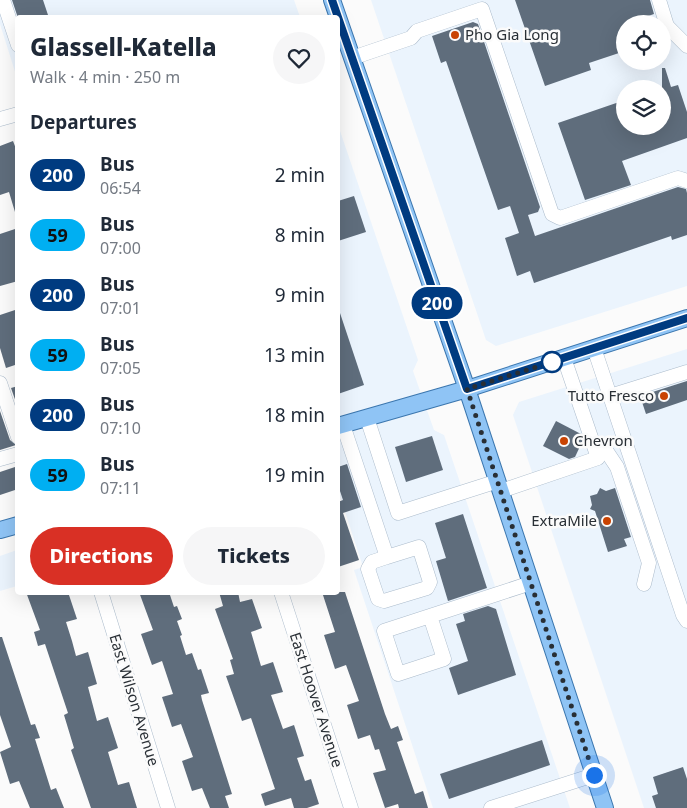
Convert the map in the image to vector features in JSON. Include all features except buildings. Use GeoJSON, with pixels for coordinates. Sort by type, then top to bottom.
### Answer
{"type":"FeatureCollection","features":[{"type":"Feature","properties":{"kind":"main road"},"geometry":{"type":"LineString","coordinates":[[332,0],[337,15]]}},
{"type":"Feature","properties":{"kind":"main road"},"geometry":{"type":"LineString","coordinates":[[340,23],[467,389],[605,808]]}},
{"type":"Feature","properties":{"kind":"main road"},"geometry":{"type":"LineString","coordinates":[[340,426],[467,389],[687,318]]}},
{"type":"Feature","properties":{"kind":"main road"},"geometry":{"type":"LineString","coordinates":[[0,530],[15,526]]}},
{"type":"Feature","properties":{"kind":"street"},"geometry":{"type":"LineString","coordinates":[[3,0],[15,36]]}},
{"type":"Feature","properties":{"kind":"street"},"geometry":{"type":"LineString","coordinates":[[658,0],[667,26],[687,46]]}},
{"type":"Feature","properties":{"kind":"street"},"geometry":{"type":"LineString","coordinates":[[352,58],[411,38],[418,31],[482,9],[552,214],[560,218],[678,178],[687,181]]}},
{"type":"Feature","properties":{"kind":"street"},"geometry":{"type":"LineString","coordinates":[[0,119],[15,115]]}},
{"type":"Feature","properties":{"kind":"street"},"geometry":{"type":"LineString","coordinates":[[594,348],[683,615],[687,620]]}},
{"type":"Feature","properties":{"kind":"street"},"geometry":{"type":"LineString","coordinates":[[367,418],[398,514],[598,458],[564,358]]}},
{"type":"Feature","properties":{"kind":"street"},"geometry":{"type":"LineString","coordinates":[[610,396],[687,372]]}},
{"type":"Feature","properties":{"kind":"street"},"geometry":{"type":"LineString","coordinates":[[0,383],[15,428]]}},
{"type":"Feature","properties":{"kind":"street"},"geometry":{"type":"LineString","coordinates":[[340,426],[387,557]]}},
{"type":"Feature","properties":{"kind":"street"},"geometry":{"type":"LineString","coordinates":[[603,446],[617,467],[649,562],[644,584]]}},
{"type":"Feature","properties":{"kind":"street"},"geometry":{"type":"LineString","coordinates":[[0,459],[15,455]]}},
{"type":"Feature","properties":{"kind":"street"},"geometry":{"type":"LineString","coordinates":[[419,547],[430,582],[427,588],[384,601],[378,599],[368,569],[372,562],[387,557],[419,547]]}},
{"type":"Feature","properties":{"kind":"street"},"geometry":{"type":"LineString","coordinates":[[430,616],[444,659],[398,674],[384,631],[531,583]]}},
{"type":"Feature","properties":{"kind":"street","name":"East Wilson Avenue"},"geometry":{"type":"LineString","coordinates":[[102,595],[168,808]]}},
{"type":"Feature","properties":{"kind":"street","name":"East Hoover Avenue"},"geometry":{"type":"LineString","coordinates":[[282,595],[351,808]]}},
{"type":"Feature","properties":{"kind":"street"},"geometry":{"type":"LineString","coordinates":[[491,808],[594,775]]}},
{"type":"Feature","properties":{"kind":"shaded area"},"geometry":{"type":"Polygon","coordinates":[[[0,0],[294,0],[299,15],[15,15],[15,72],[0,24],[0,0]]]}},
{"type":"Feature","properties":{"kind":"shaded area"},"geometry":{"type":"Polygon","coordinates":[[[371,0],[687,0],[687,286],[496,346],[486,340],[371,0]]]}},
{"type":"Feature","properties":{"kind":"shaded area"},"geometry":{"type":"Polygon","coordinates":[[[340,131],[418,360],[413,371],[434,430],[444,435],[570,808],[433,808],[354,570],[363,567],[340,496],[340,131]]]}},
{"type":"Feature","properties":{"kind":"shaded area"},"geometry":{"type":"Polygon","coordinates":[[[687,349],[687,808],[644,808],[513,415],[519,402],[687,349]]]}},
{"type":"Feature","properties":{"kind":"shaded area"},"geometry":{"type":"Polygon","coordinates":[[[15,551],[15,587],[0,591],[0,556],[15,551]]]}},
{"type":"Feature","properties":{"kind":"bus line","name":"200"},"geometry":{"type":"LineString","coordinates":[[332,0],[337,15]]}},
{"type":"Feature","properties":{"kind":"bus line","name":"200"},"geometry":{"type":"LineString","coordinates":[[340,23],[467,389],[687,318]]}},
{"type":"Feature","properties":{"kind":"place","name":"Pho Gia Long"},"geometry":{"type":"Point","coordinates":[455,35]}},
{"type":"Feature","properties":{"kind":"place","name":"Tutto Fresco"},"geometry":{"type":"Point","coordinates":[664,396]}},
{"type":"Feature","properties":{"kind":"place","name":"Chevron"},"geometry":{"type":"Point","coordinates":[564,441]}},
{"type":"Feature","properties":{"kind":"place","name":"ExtraMile"},"geometry":{"type":"Point","coordinates":[607,521]}},
{"type":"Feature","properties":{"kind":"route"},"geometry":{"type":"LineString","coordinates":[[552,362],[467,389],[594,775]]}}]}
